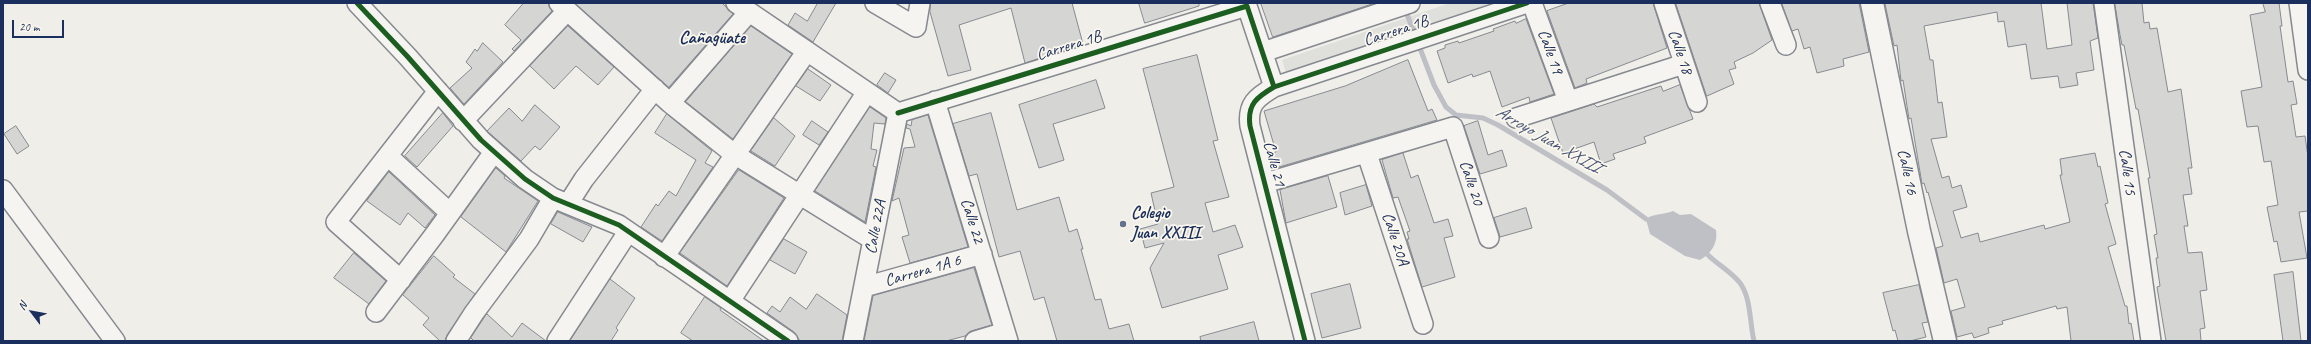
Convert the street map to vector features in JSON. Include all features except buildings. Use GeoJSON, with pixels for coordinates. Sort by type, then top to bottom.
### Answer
{"type":"FeatureCollection","features":[{"type":"Feature","properties":{"kind":"street"},"geometry":{"type":"LineString","coordinates":[[356,3],[463,121],[494,152],[525,178],[561,201],[619,225],[788,341]]}},
{"type":"Feature","properties":{"kind":"street"},"geometry":{"type":"LineString","coordinates":[[875,3],[916,27],[920,3]]}},
{"type":"Feature","properties":{"kind":"street","name":"Carrera 1B"},"geometry":{"type":"LineString","coordinates":[[1274,87],[1527,3]]}},
{"type":"Feature","properties":{"kind":"street","name":"Calle 19"},"geometry":{"type":"LineString","coordinates":[[1532,3],[1568,101]]}},
{"type":"Feature","properties":{"kind":"street","name":"Calle 18"},"geometry":{"type":"LineString","coordinates":[[1664,3],[1697,102]]}},
{"type":"Feature","properties":{"kind":"street"},"geometry":{"type":"LineString","coordinates":[[1770,3],[1786,45]]}},
{"type":"Feature","properties":{"kind":"street","name":"Calle 16"},"geometry":{"type":"LineString","coordinates":[[1872,3],[1919,231],[1945,341]]}},
{"type":"Feature","properties":{"kind":"street","name":"Calle 15"},"geometry":{"type":"LineString","coordinates":[[2104,3],[2151,341]]}},
{"type":"Feature","properties":{"kind":"street"},"geometry":{"type":"LineString","coordinates":[[2299,3],[2308,70]]}},
{"type":"Feature","properties":{"kind":"street","name":"Carrera 1B"},"geometry":{"type":"LineString","coordinates":[[1263,52],[1361,10],[1405,5]]}},
{"type":"Feature","properties":{"kind":"street"},"geometry":{"type":"LineString","coordinates":[[463,121],[563,7],[670,104],[734,154],[873,240]]}},
{"type":"Feature","properties":{"kind":"street"},"geometry":{"type":"LineString","coordinates":[[670,104],[742,7],[898,113]]}},
{"type":"Feature","properties":{"kind":"street"},"geometry":{"type":"LineString","coordinates":[[1235,7],[1263,52],[1274,87]]}},
{"type":"Feature","properties":{"kind":"street","name":"Carrera 1B"},"geometry":{"type":"LineString","coordinates":[[898,113],[1235,7]]}},
{"type":"Feature","properties":{"kind":"street"},"geometry":{"type":"LineString","coordinates":[[664,257],[734,154],[807,51]]}},
{"type":"Feature","properties":{"kind":"street"},"geometry":{"type":"LineString","coordinates":[[1516,118],[1684,64]]}},
{"type":"Feature","properties":{"kind":"street","name":"Calle 21"},"geometry":{"type":"LineString","coordinates":[[1274,87],[1257,96],[1248,115],[1305,341]]}},
{"type":"Feature","properties":{"kind":"street"},"geometry":{"type":"LineString","coordinates":[[456,341],[474,313],[530,239],[561,201],[584,178],[655,90]]}},
{"type":"Feature","properties":{"kind":"street"},"geometry":{"type":"LineString","coordinates":[[401,280],[336,222],[438,92]]}},
{"type":"Feature","properties":{"kind":"street"},"geometry":{"type":"LineString","coordinates":[[730,301],[867,92]]}},
{"type":"Feature","properties":{"kind":"street","name":"Calle 22"},"geometry":{"type":"LineString","coordinates":[[935,101],[1007,336]]}},
{"type":"Feature","properties":{"kind":"street","name":"Calle 22A"},"geometry":{"type":"LineString","coordinates":[[853,341],[898,113]]}},
{"type":"Feature","properties":{"kind":"street","name":"Calle 20"},"geometry":{"type":"LineString","coordinates":[[1367,154],[1453,127],[1489,238]]}},
{"type":"Feature","properties":{"kind":"street"},"geometry":{"type":"LineString","coordinates":[[376,312],[494,152]]}},
{"type":"Feature","properties":{"kind":"street"},"geometry":{"type":"LineString","coordinates":[[1265,183],[1367,154]]}},
{"type":"Feature","properties":{"kind":"street","name":"Calle 20A"},"geometry":{"type":"LineString","coordinates":[[1367,154],[1423,324]]}},
{"type":"Feature","properties":{"kind":"street"},"geometry":{"type":"LineString","coordinates":[[388,156],[450,213]]}},
{"type":"Feature","properties":{"kind":"street"},"geometry":{"type":"LineString","coordinates":[[3,190],[115,341]]}},
{"type":"Feature","properties":{"kind":"street"},"geometry":{"type":"LineString","coordinates":[[557,341],[628,232]]}},
{"type":"Feature","properties":{"kind":"street","name":"Carrera 1A 6"},"geometry":{"type":"LineString","coordinates":[[864,287],[982,254]]}},
{"type":"Feature","properties":{"kind":"street"},"geometry":{"type":"LineString","coordinates":[[975,341],[1007,336]]}},
{"type":"Feature","properties":{"kind":"shaded area"},"geometry":{"type":"Polygon","coordinates":[[[1450,3],[1492,3],[1286,73],[1282,60],[1450,3]]]}},
{"type":"Feature","properties":{"kind":"shaded area"},"geometry":{"type":"Polygon","coordinates":[[[1673,211],[1680,215],[1691,214],[1716,230],[1716,239],[1711,251],[1700,260],[1685,256],[1650,234],[1646,219],[1673,211]]]}},
{"type":"Feature","properties":{"kind":"waterway","name":"Arroyo Juan XXIII"},"geometry":{"type":"LineString","coordinates":[[1405,9],[1434,85],[1446,107],[1456,115],[1483,118],[1498,125],[1607,190],[1646,219]]}},
{"type":"Feature","properties":{"kind":"waterway"},"geometry":{"type":"LineString","coordinates":[[1708,255],[1736,278],[1742,286],[1749,306],[1754,341]]}},
{"type":"Feature","properties":{"kind":"cycle path"},"geometry":{"type":"LineString","coordinates":[[357,3],[407,56],[481,140],[525,179],[553,198],[619,225],[788,341]]}},
{"type":"Feature","properties":{"kind":"cycle path"},"geometry":{"type":"LineString","coordinates":[[1305,341],[1250,126],[1249,118],[1254,102],[1274,87],[1527,3]]}},
{"type":"Feature","properties":{"kind":"cycle path"},"geometry":{"type":"LineString","coordinates":[[898,113],[1247,6],[1274,87]]}},
{"type":"Feature","properties":{"kind":"place","name":"Colegio Juan XXIII"},"geometry":{"type":"Point","coordinates":[1123,224]}},
{"type":"Feature","properties":{"kind":"district","name":"Cañagüate"},"geometry":{"type":"Point","coordinates":[712,38]}}]}
